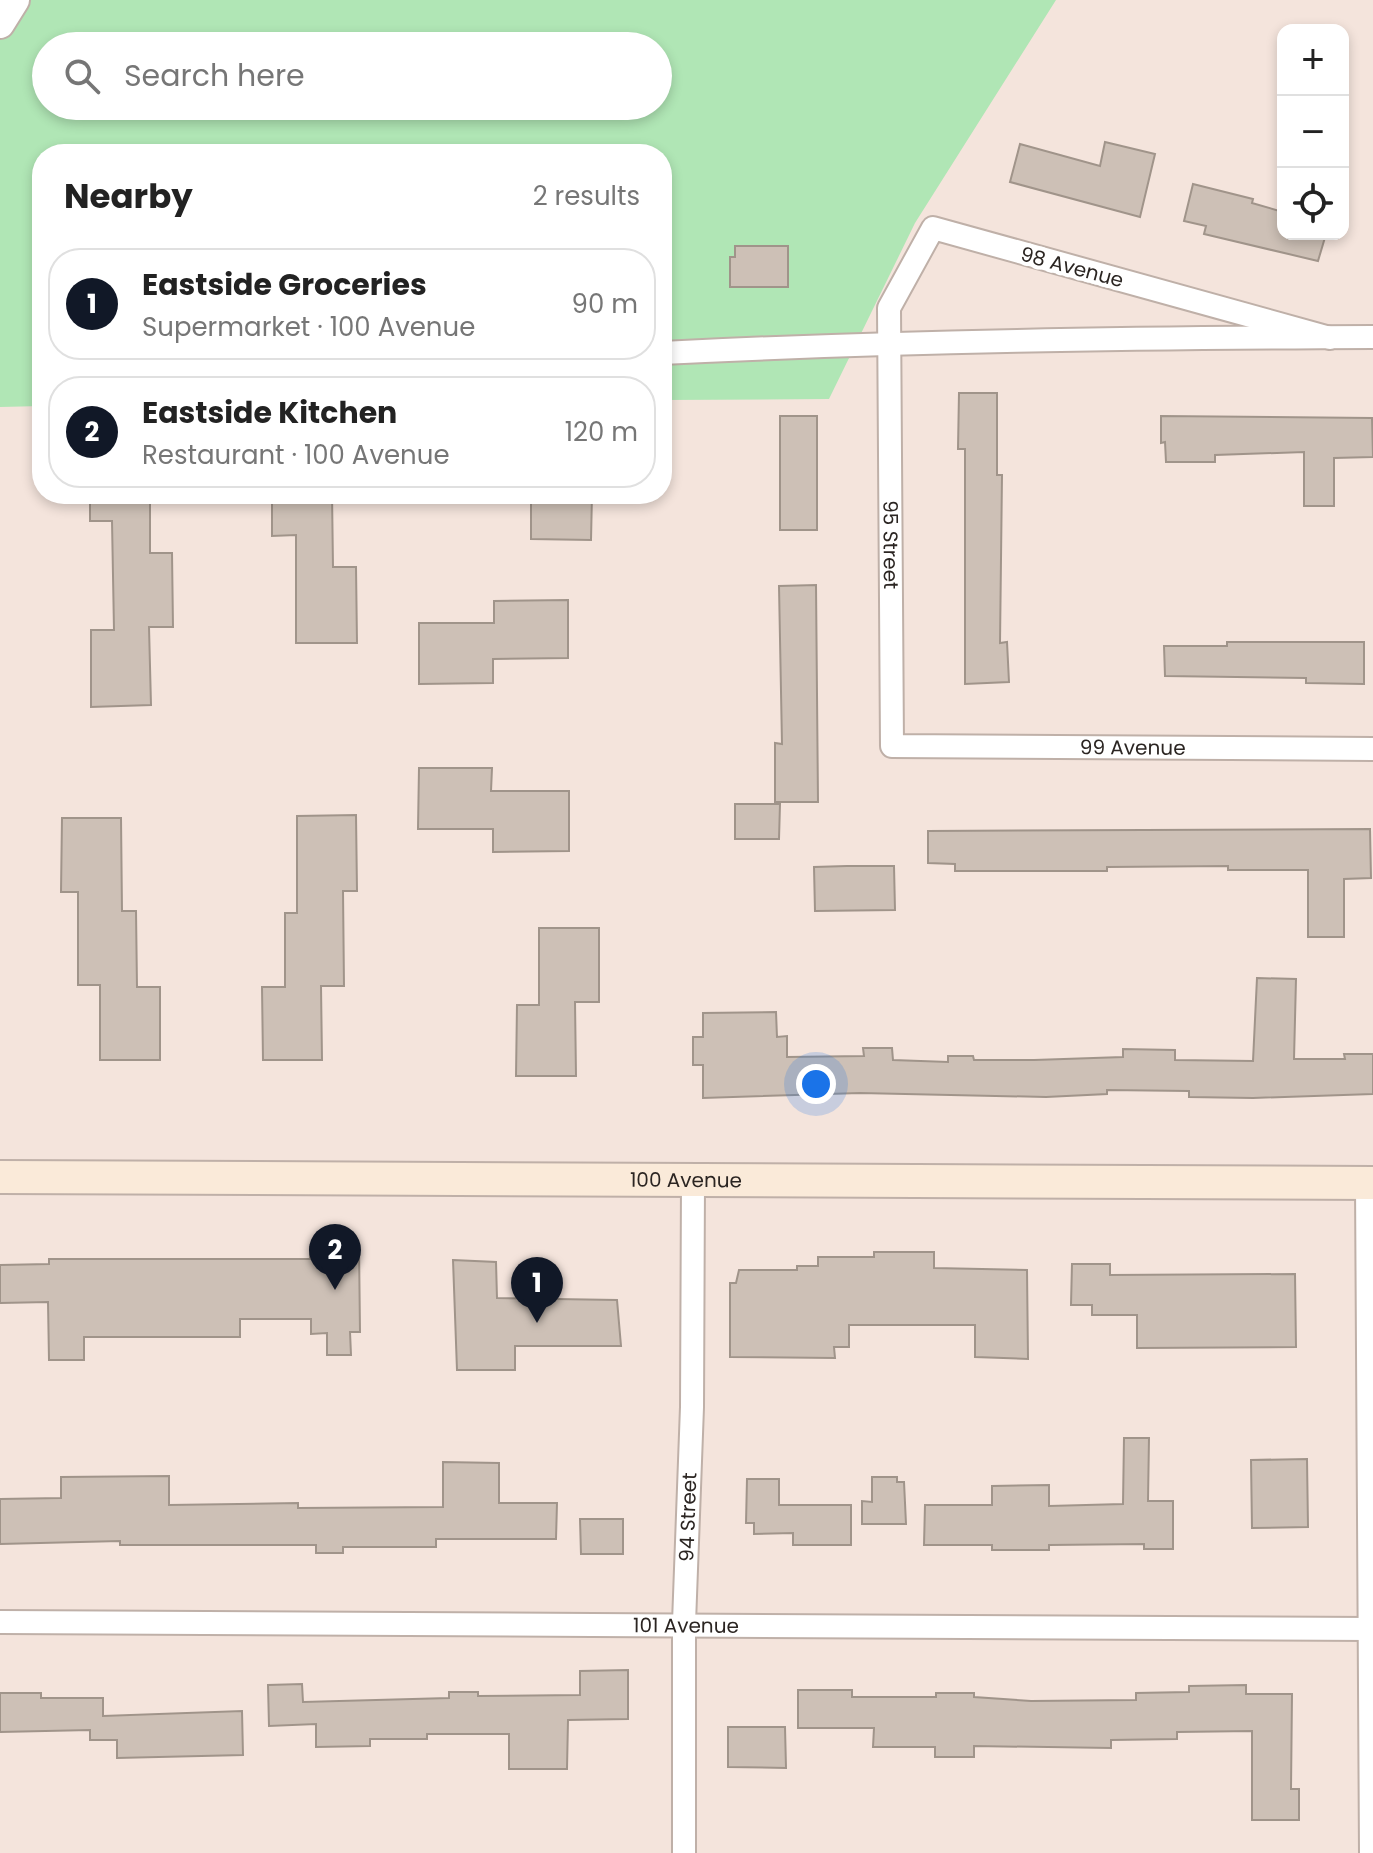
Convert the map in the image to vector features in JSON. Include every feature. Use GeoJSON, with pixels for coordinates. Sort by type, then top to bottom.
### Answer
{"type":"FeatureCollection","features":[{"type":"Feature","properties":{"kind":"main road","name":"100 Avenue"},"geometry":{"type":"LineString","coordinates":[[0,1177],[1370,1183]]}},
{"type":"Feature","properties":{"kind":"street"},"geometry":{"type":"LineString","coordinates":[[0,24],[15,0]]}},
{"type":"Feature","properties":{"kind":"street","name":"98 Avenue"},"geometry":{"type":"LineString","coordinates":[[890,341],[889,308],[933,228],[1330,338]]}},
{"type":"Feature","properties":{"kind":"street","name":"98 Avenue"},"geometry":{"type":"LineString","coordinates":[[672,352],[890,341],[1373,337]]}},
{"type":"Feature","properties":{"kind":"street","name":"95 Street"},"geometry":{"type":"LineString","coordinates":[[890,341],[892,746]]}},
{"type":"Feature","properties":{"kind":"street","name":"99 Avenue"},"geometry":{"type":"LineString","coordinates":[[892,746],[1373,749]]}},
{"type":"Feature","properties":{"kind":"street","name":"94 Street"},"geometry":{"type":"LineString","coordinates":[[684,1853],[684,1623],[692,1407],[693,1182]]}},
{"type":"Feature","properties":{"kind":"street"},"geometry":{"type":"LineString","coordinates":[[1370,1183],[1371,1853]]}},
{"type":"Feature","properties":{"kind":"street","name":"101 Avenue"},"geometry":{"type":"LineString","coordinates":[[0,1622],[684,1623],[1371,1629]]}},
{"type":"Feature","properties":{"kind":"green space"},"geometry":{"type":"Polygon","coordinates":[[[0,0],[1056,0],[915,223],[829,399],[672,400],[672,144],[32,144],[32,406],[0,407],[0,0]]]}},
{"type":"Feature","properties":{"kind":"building"},"geometry":{"type":"Polygon","coordinates":[[[1105,142],[1155,154],[1140,217],[1010,182],[1020,144],[1100,166],[1105,142]]]}},
{"type":"Feature","properties":{"kind":"building"},"geometry":{"type":"Polygon","coordinates":[[[1193,184],[1253,199],[1252,203],[1277,210],[1277,240],[1324,240],[1318,261],[1204,234],[1206,226],[1184,221],[1193,184]]]}},
{"type":"Feature","properties":{"kind":"building"},"geometry":{"type":"Polygon","coordinates":[[[735,246],[788,246],[788,287],[730,287],[730,257],[735,257],[735,246]]]}},
{"type":"Feature","properties":{"kind":"building"},"geometry":{"type":"Polygon","coordinates":[[[959,393],[997,393],[997,475],[1002,475],[1000,643],[1007,642],[1009,682],[965,684],[965,449],[958,449],[959,393]]]}},
{"type":"Feature","properties":{"kind":"building"},"geometry":{"type":"Polygon","coordinates":[[[780,416],[817,416],[817,530],[780,530],[780,416]]]}},
{"type":"Feature","properties":{"kind":"building"},"geometry":{"type":"Polygon","coordinates":[[[1161,416],[1372,418],[1373,457],[1334,458],[1334,506],[1304,506],[1304,452],[1215,455],[1215,462],[1166,462],[1165,442],[1161,443],[1161,416]]]}},
{"type":"Feature","properties":{"kind":"building"},"geometry":{"type":"Polygon","coordinates":[[[90,504],[150,504],[150,553],[172,553],[173,627],[149,627],[151,705],[91,707],[91,630],[114,630],[112,521],[90,521],[90,504]]]}},
{"type":"Feature","properties":{"kind":"building"},"geometry":{"type":"Polygon","coordinates":[[[272,504],[332,504],[333,567],[356,567],[357,643],[296,643],[296,535],[272,536],[272,504]]]}},
{"type":"Feature","properties":{"kind":"building"},"geometry":{"type":"Polygon","coordinates":[[[531,504],[592,504],[591,540],[531,539],[531,504]]]}},
{"type":"Feature","properties":{"kind":"building"},"geometry":{"type":"Polygon","coordinates":[[[816,585],[818,802],[775,802],[775,743],[782,744],[779,586],[816,585]]]}},
{"type":"Feature","properties":{"kind":"building"},"geometry":{"type":"Polygon","coordinates":[[[568,600],[568,658],[493,659],[493,683],[419,684],[419,623],[494,623],[494,601],[568,600]]]}},
{"type":"Feature","properties":{"kind":"building"},"geometry":{"type":"Polygon","coordinates":[[[1227,642],[1364,642],[1364,684],[1306,683],[1306,678],[1165,676],[1164,646],[1227,646],[1227,642]]]}},
{"type":"Feature","properties":{"kind":"building"},"geometry":{"type":"Polygon","coordinates":[[[419,768],[492,768],[491,791],[569,791],[569,851],[493,852],[493,829],[418,829],[419,768]]]}},
{"type":"Feature","properties":{"kind":"building"},"geometry":{"type":"Polygon","coordinates":[[[735,804],[780,804],[779,839],[735,839],[735,804]]]}},
{"type":"Feature","properties":{"kind":"building"},"geometry":{"type":"Polygon","coordinates":[[[356,815],[357,891],[343,891],[344,986],[321,986],[322,1060],[263,1060],[262,987],[285,987],[285,913],[297,913],[297,816],[356,815]]]}},
{"type":"Feature","properties":{"kind":"building"},"geometry":{"type":"Polygon","coordinates":[[[62,818],[121,818],[122,911],[136,911],[137,987],[160,987],[160,1060],[100,1060],[100,985],[78,985],[78,892],[61,892],[62,818]]]}},
{"type":"Feature","properties":{"kind":"building"},"geometry":{"type":"Polygon","coordinates":[[[1370,829],[1371,878],[1344,879],[1344,937],[1308,937],[1308,870],[1228,870],[1228,866],[1107,867],[1107,871],[955,871],[955,864],[928,863],[928,831],[1370,829]]]}},
{"type":"Feature","properties":{"kind":"building"},"geometry":{"type":"Polygon","coordinates":[[[894,866],[895,910],[815,911],[814,867],[894,866]]]}},
{"type":"Feature","properties":{"kind":"building"},"geometry":{"type":"Polygon","coordinates":[[[539,928],[599,928],[599,1002],[575,1002],[576,1076],[516,1076],[517,1005],[539,1005],[539,928]]]}},
{"type":"Feature","properties":{"kind":"building"},"geometry":{"type":"Polygon","coordinates":[[[1257,978],[1296,979],[1294,1059],[1345,1059],[1344,1054],[1373,1054],[1373,1094],[1253,1098],[1189,1097],[1189,1091],[1107,1090],[1107,1094],[1046,1097],[860,1093],[703,1098],[703,1065],[693,1065],[693,1037],[703,1037],[703,1013],[776,1012],[777,1037],[787,1036],[787,1057],[864,1056],[863,1048],[892,1048],[893,1060],[948,1062],[948,1056],[973,1056],[974,1060],[1034,1060],[1123,1057],[1123,1049],[1175,1050],[1175,1060],[1253,1061],[1257,978]]]}},
{"type":"Feature","properties":{"kind":"building"},"geometry":{"type":"Polygon","coordinates":[[[359,1246],[360,1332],[350,1332],[351,1355],[327,1355],[327,1333],[311,1334],[311,1319],[240,1319],[240,1337],[84,1337],[84,1360],[49,1360],[48,1302],[0,1303],[0,1265],[49,1264],[49,1259],[310,1259],[310,1247],[359,1246]]]}},
{"type":"Feature","properties":{"kind":"building"},"geometry":{"type":"Polygon","coordinates":[[[874,1252],[934,1252],[934,1268],[1027,1270],[1028,1359],[975,1357],[975,1325],[849,1325],[849,1347],[834,1347],[835,1358],[730,1357],[730,1283],[736,1283],[739,1270],[797,1270],[797,1266],[818,1266],[818,1257],[874,1257],[874,1252]]]}},
{"type":"Feature","properties":{"kind":"building"},"geometry":{"type":"Polygon","coordinates":[[[453,1260],[496,1262],[497,1298],[617,1300],[621,1346],[515,1346],[515,1370],[457,1370],[453,1260]]]}},
{"type":"Feature","properties":{"kind":"building"},"geometry":{"type":"Polygon","coordinates":[[[1072,1264],[1110,1264],[1110,1275],[1295,1274],[1296,1347],[1137,1348],[1137,1315],[1092,1315],[1092,1305],[1071,1305],[1072,1264]]]}},
{"type":"Feature","properties":{"kind":"building"},"geometry":{"type":"Polygon","coordinates":[[[1124,1438],[1149,1438],[1148,1501],[1173,1501],[1173,1549],[1144,1549],[1144,1544],[1049,1545],[1049,1550],[992,1550],[992,1545],[924,1545],[925,1505],[992,1505],[992,1486],[1049,1485],[1049,1506],[1123,1504],[1124,1438]]]}},
{"type":"Feature","properties":{"kind":"building"},"geometry":{"type":"Polygon","coordinates":[[[1307,1459],[1308,1527],[1252,1528],[1251,1460],[1307,1459]]]}},
{"type":"Feature","properties":{"kind":"building"},"geometry":{"type":"Polygon","coordinates":[[[443,1462],[499,1463],[499,1503],[557,1503],[556,1539],[436,1539],[436,1547],[343,1547],[343,1553],[316,1553],[316,1545],[120,1545],[120,1541],[0,1544],[0,1499],[61,1498],[61,1477],[169,1476],[169,1505],[298,1503],[298,1508],[443,1507],[443,1462]]]}},
{"type":"Feature","properties":{"kind":"building"},"geometry":{"type":"Polygon","coordinates":[[[872,1477],[897,1477],[897,1482],[904,1482],[906,1524],[862,1524],[862,1501],[872,1502],[872,1477]]]}},
{"type":"Feature","properties":{"kind":"building"},"geometry":{"type":"Polygon","coordinates":[[[747,1479],[779,1479],[779,1505],[851,1505],[851,1545],[793,1545],[793,1533],[754,1534],[754,1523],[746,1523],[747,1479]]]}},
{"type":"Feature","properties":{"kind":"building"},"geometry":{"type":"Polygon","coordinates":[[[580,1519],[623,1519],[623,1554],[581,1554],[580,1519]]]}},
{"type":"Feature","properties":{"kind":"building"},"geometry":{"type":"Polygon","coordinates":[[[628,1670],[628,1719],[568,1720],[567,1769],[509,1769],[509,1734],[427,1734],[427,1739],[370,1739],[370,1746],[316,1747],[316,1724],[269,1726],[268,1685],[302,1684],[303,1702],[449,1698],[449,1692],[478,1692],[478,1696],[580,1695],[580,1671],[628,1670]]]}},
{"type":"Feature","properties":{"kind":"building"},"geometry":{"type":"Polygon","coordinates":[[[1246,1685],[1246,1694],[1292,1694],[1291,1789],[1299,1789],[1299,1820],[1252,1820],[1252,1731],[1177,1732],[1177,1739],[1111,1740],[1111,1748],[974,1746],[974,1757],[935,1757],[935,1747],[873,1747],[874,1728],[798,1728],[798,1690],[852,1690],[852,1697],[936,1697],[936,1693],[974,1693],[974,1697],[1031,1701],[1136,1700],[1136,1693],[1189,1692],[1189,1686],[1246,1685]]]}},
{"type":"Feature","properties":{"kind":"building"},"geometry":{"type":"Polygon","coordinates":[[[0,1693],[41,1693],[41,1698],[103,1698],[103,1716],[242,1711],[243,1755],[117,1758],[117,1740],[90,1740],[90,1730],[0,1732],[0,1693]]]}},
{"type":"Feature","properties":{"kind":"building"},"geometry":{"type":"Polygon","coordinates":[[[728,1727],[785,1727],[786,1768],[728,1767],[728,1727]]]}},
{"type":"Feature","properties":{"kind":"place","name":"Eastside Kitchen"},"geometry":{"type":"Point","coordinates":[335,1290]}},
{"type":"Feature","properties":{"kind":"place","name":"Eastside Groceries"},"geometry":{"type":"Point","coordinates":[537,1323]}}]}
